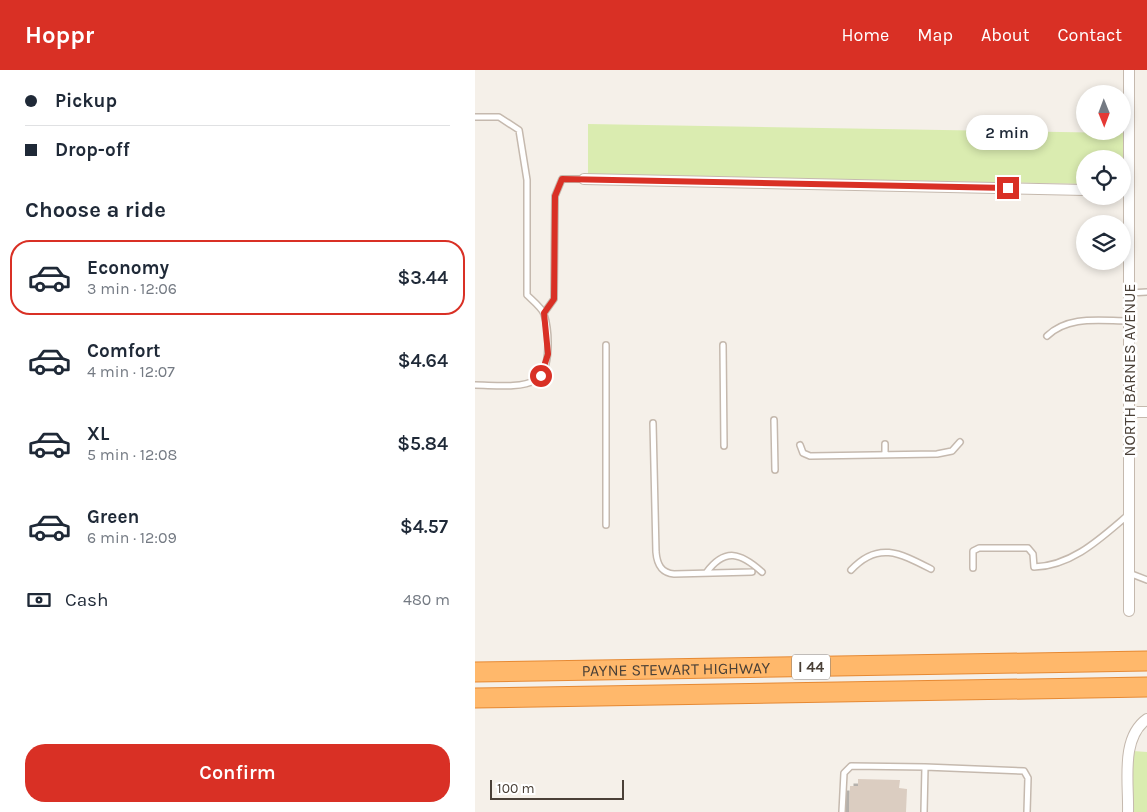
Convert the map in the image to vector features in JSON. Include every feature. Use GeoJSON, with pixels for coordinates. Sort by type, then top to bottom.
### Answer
{"type":"FeatureCollection","features":[{"type":"Feature","properties":{"kind":"highway","name":"PAYNE STEWART HIGHWAY"},"geometry":{"type":"LineString","coordinates":[[475,672],[1147,661]]}},
{"type":"Feature","properties":{"kind":"highway","name":"PAYNE STEWART HIGHWAY"},"geometry":{"type":"LineString","coordinates":[[475,698],[1147,687]]}},
{"type":"Feature","properties":{"kind":"street","name":"NORTH BARNES AVENUE"},"geometry":{"type":"LineString","coordinates":[[1127,150],[1129,70]]}},
{"type":"Feature","properties":{"kind":"street"},"geometry":{"type":"LineString","coordinates":[[584,179],[1076,190]]}},
{"type":"Feature","properties":{"kind":"street","name":"NORTH BARNES AVENUE"},"geometry":{"type":"LineString","coordinates":[[1126,205],[1129,293],[1129,611]]}},
{"type":"Feature","properties":{"kind":"street"},"geometry":{"type":"LineString","coordinates":[[1129,412],[1147,412]]}},
{"type":"Feature","properties":{"kind":"street"},"geometry":{"type":"LineString","coordinates":[[1128,812],[1129,752],[1134,732],[1147,718]]}},
{"type":"Feature","properties":{"kind":"lane"},"geometry":{"type":"LineString","coordinates":[[475,117],[499,117],[519,130],[527,180],[527,294],[544,313],[548,354],[541,376],[534,381],[521,385],[475,385]]}},
{"type":"Feature","properties":{"kind":"lane"},"geometry":{"type":"LineString","coordinates":[[544,313],[554,299],[555,196],[562,179],[584,179]]}},
{"type":"Feature","properties":{"kind":"lane"},"geometry":{"type":"LineString","coordinates":[[1129,293],[1147,292]]}},
{"type":"Feature","properties":{"kind":"lane"},"geometry":{"type":"LineString","coordinates":[[1047,336],[1059,326],[1075,321],[1129,322]]}},
{"type":"Feature","properties":{"kind":"lane"},"geometry":{"type":"LineString","coordinates":[[723,345],[724,446]]}},
{"type":"Feature","properties":{"kind":"lane"},"geometry":{"type":"LineString","coordinates":[[606,346],[606,525]]}},
{"type":"Feature","properties":{"kind":"lane"},"geometry":{"type":"LineString","coordinates":[[774,420],[775,470]]}},
{"type":"Feature","properties":{"kind":"lane"},"geometry":{"type":"LineString","coordinates":[[653,423],[657,562],[665,572],[752,572]]}},
{"type":"Feature","properties":{"kind":"lane"},"geometry":{"type":"LineString","coordinates":[[800,445],[803,453],[810,456],[885,455],[946,453],[957,448],[960,442]]}},
{"type":"Feature","properties":{"kind":"lane"},"geometry":{"type":"LineString","coordinates":[[885,444],[885,455]]}},
{"type":"Feature","properties":{"kind":"lane"},"geometry":{"type":"LineString","coordinates":[[973,568],[974,550],[1016,547],[1031,549],[1034,567],[1050,565],[1082,552],[1129,515]]}},
{"type":"Feature","properties":{"kind":"lane"},"geometry":{"type":"LineString","coordinates":[[851,570],[864,558],[887,552],[904,555],[931,569]]}},
{"type":"Feature","properties":{"kind":"lane"},"geometry":{"type":"LineString","coordinates":[[706,573],[715,562],[729,555],[745,558],[762,572]]}},
{"type":"Feature","properties":{"kind":"lane"},"geometry":{"type":"LineString","coordinates":[[1129,573],[1147,580]]}},
{"type":"Feature","properties":{"kind":"lane"},"geometry":{"type":"LineString","coordinates":[[843,812],[844,773],[851,766],[1024,771],[1028,778],[1027,812]]}},
{"type":"Feature","properties":{"kind":"lane"},"geometry":{"type":"LineString","coordinates":[[924,812],[925,767]]}},
{"type":"Feature","properties":{"kind":"green space"},"geometry":{"type":"Polygon","coordinates":[[[588,124],[1076,132],[1076,140],[1124,140],[1124,150],[1076,150],[1076,184],[588,174],[588,124]]]}},
{"type":"Feature","properties":{"kind":"green space"},"geometry":{"type":"Polygon","coordinates":[[[1133,751],[1147,752],[1147,812],[1133,812],[1133,751]]]}},
{"type":"Feature","properties":{"kind":"building"},"geometry":{"type":"Polygon","coordinates":[[[858,779],[900,780],[899,788],[907,789],[906,812],[849,812],[850,786],[858,786],[858,779]]]}},
{"type":"Feature","properties":{"kind":"route"},"geometry":{"type":"LineString","coordinates":[[541,376],[545,369],[548,354],[544,313],[554,299],[555,196],[562,179],[1008,188]]}}]}
